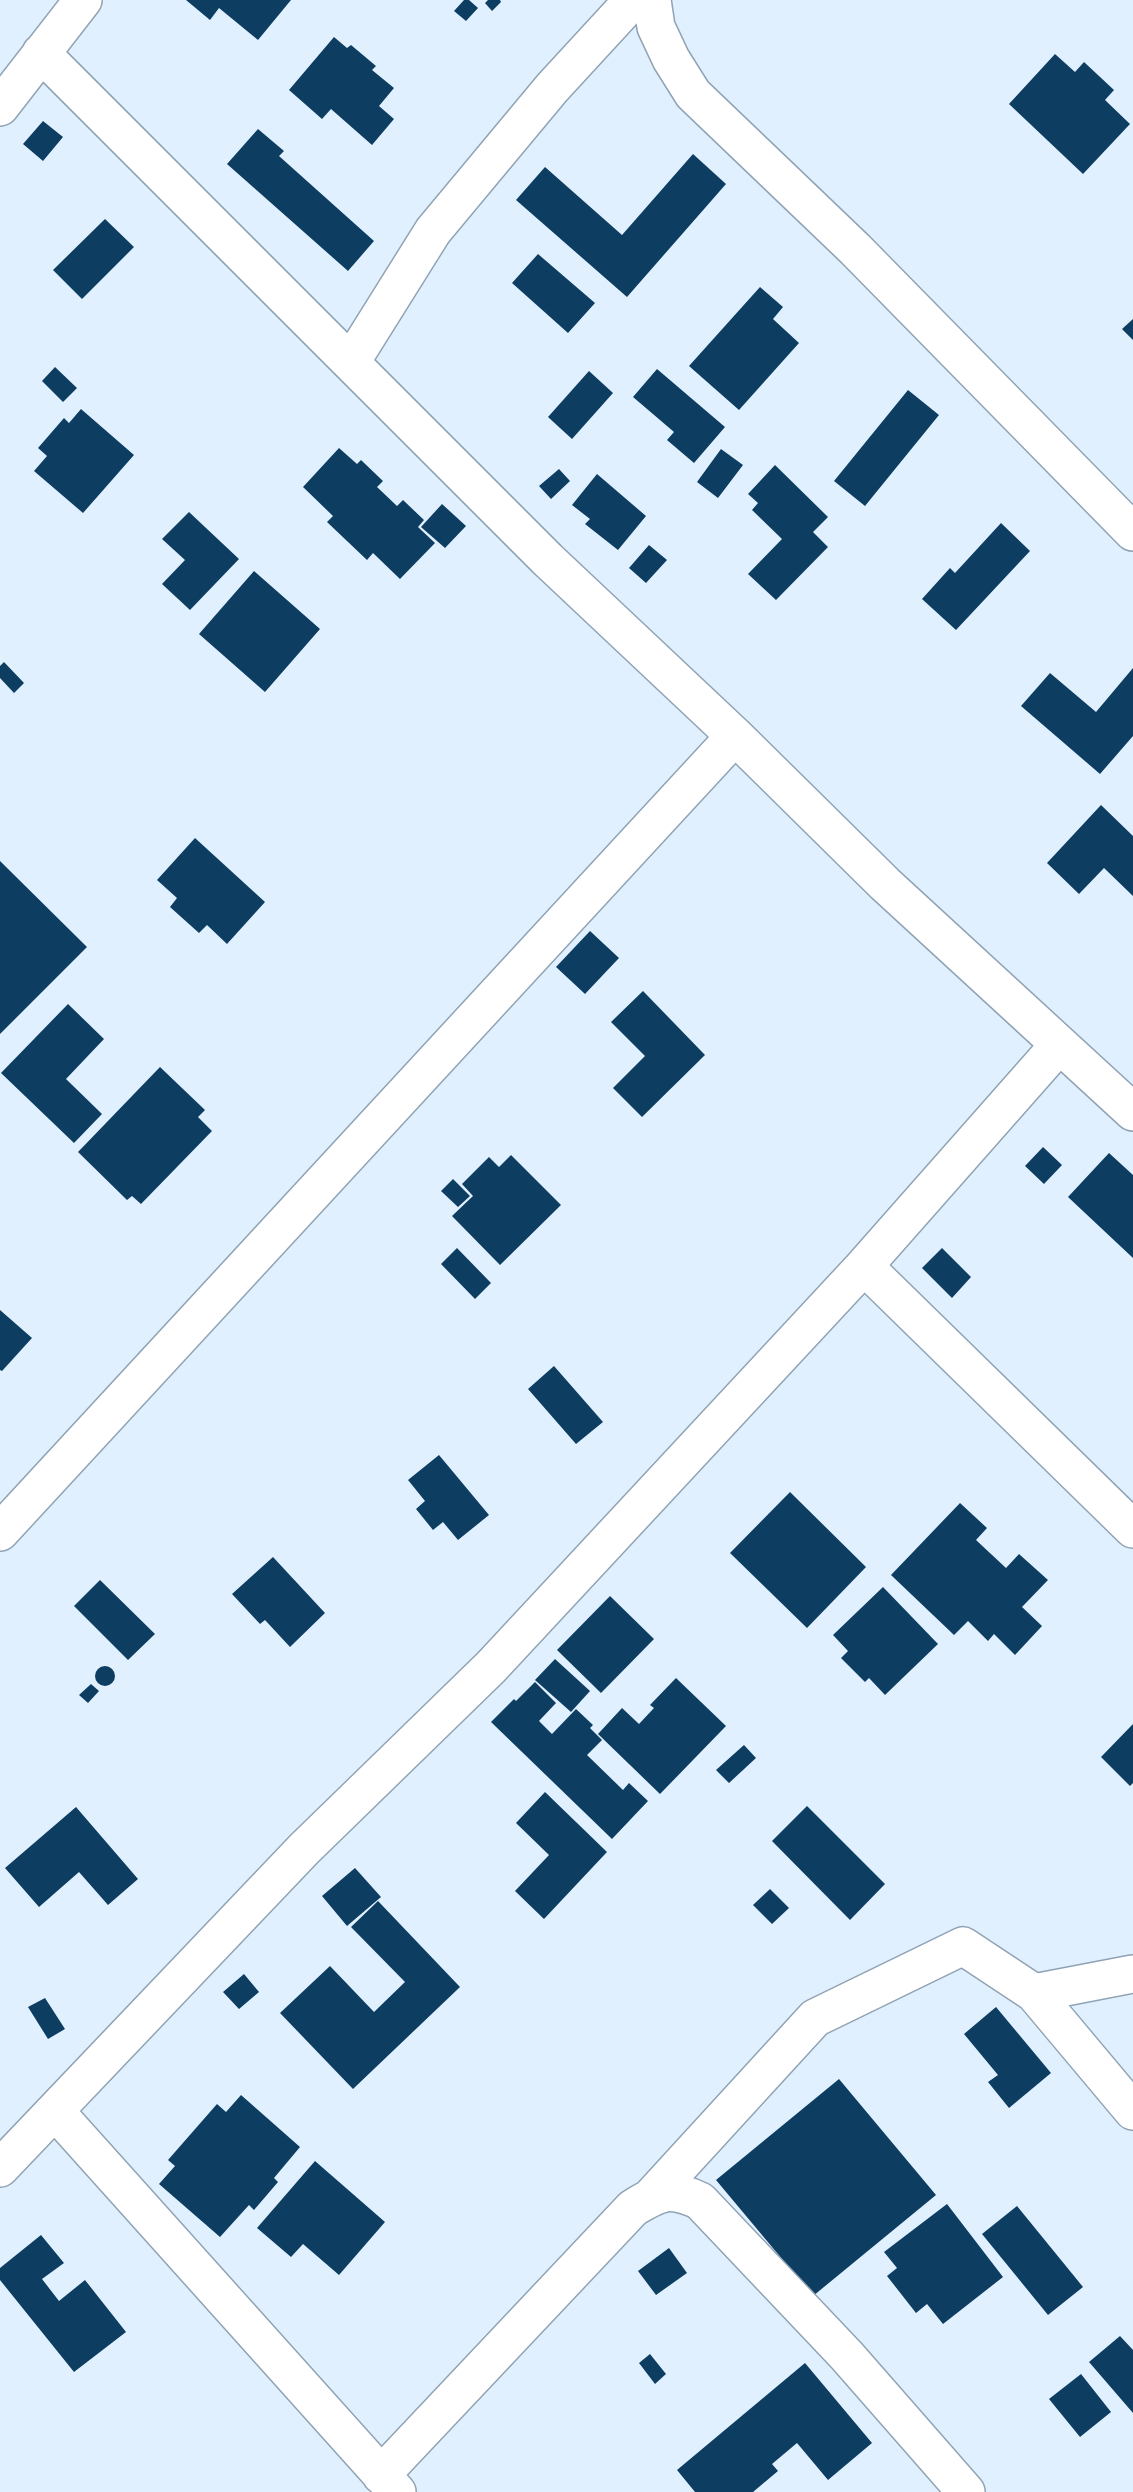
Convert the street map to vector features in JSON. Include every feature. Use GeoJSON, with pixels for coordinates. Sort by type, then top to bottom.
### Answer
{"type":"FeatureCollection","features":[{"type":"Feature","properties":{"kind":"street"},"geometry":{"type":"LineString","coordinates":[[0,107],[83,0]]}},
{"type":"Feature","properties":{"kind":"street"},"geometry":{"type":"LineString","coordinates":[[351,362],[433,231],[552,88],[633,0]]}},
{"type":"Feature","properties":{"kind":"street"},"geometry":{"type":"LineString","coordinates":[[652,0],[656,27],[671,59],[693,94],[855,249],[1133,532]]}},
{"type":"Feature","properties":{"kind":"street"},"geometry":{"type":"LineString","coordinates":[[41,53],[548,560],[735,736],[885,884],[1133,1112]]}},
{"type":"Feature","properties":{"kind":"street"},"geometry":{"type":"LineString","coordinates":[[0,1532],[735,736]]}},
{"type":"Feature","properties":{"kind":"street"},"geometry":{"type":"LineString","coordinates":[[0,2168],[304,1849],[491,1667],[864,1266],[1059,1045]]}},
{"type":"Feature","properties":{"kind":"street"},"geometry":{"type":"LineString","coordinates":[[864,1266],[1133,1530]]}},
{"type":"Feature","properties":{"kind":"street"},"geometry":{"type":"LineString","coordinates":[[652,2196],[815,2018],[963,1946],[1034,1993],[1133,2111]]}},
{"type":"Feature","properties":{"kind":"street"},"geometry":{"type":"LineString","coordinates":[[1034,1993],[1133,1974]]}},
{"type":"Feature","properties":{"kind":"street"},"geometry":{"type":"LineString","coordinates":[[55,2111],[389,2483],[633,2208],[652,2196],[669,2190],[700,2201],[848,2356],[966,2492]]}},
{"type":"Feature","properties":{"kind":"building"},"geometry":{"type":"Polygon","coordinates":[[[186,0],[291,0],[258,40],[219,8],[210,20],[186,0]]]}},
{"type":"Feature","properties":{"kind":"building"},"geometry":{"type":"Polygon","coordinates":[[[464,0],[469,0],[478,8],[466,21],[454,11],[464,0]]]}},
{"type":"Feature","properties":{"kind":"building"},"geometry":{"type":"Polygon","coordinates":[[[488,0],[501,2],[492,11],[485,3],[488,0]]]}},
{"type":"Feature","properties":{"kind":"building"},"geometry":{"type":"Polygon","coordinates":[[[334,37],[347,48],[351,45],[376,66],[372,70],[394,88],[379,106],[394,119],[372,145],[331,109],[322,119],[289,90],[334,37]]]}},
{"type":"Feature","properties":{"kind":"building"},"geometry":{"type":"Polygon","coordinates":[[[1055,54],[1075,72],[1084,62],[1114,90],[1105,100],[1130,124],[1083,174],[1009,104],[1055,54]]]}},
{"type":"Feature","properties":{"kind":"building"},"geometry":{"type":"Polygon","coordinates":[[[43,121],[63,137],[43,161],[23,144],[43,121]]]}},
{"type":"Feature","properties":{"kind":"building"},"geometry":{"type":"Polygon","coordinates":[[[258,129],[284,151],[279,156],[374,241],[348,271],[227,164],[258,129]]]}},
{"type":"Feature","properties":{"kind":"building"},"geometry":{"type":"Polygon","coordinates":[[[693,154],[726,184],[627,297],[516,200],[545,167],[622,235],[693,154]]]}},
{"type":"Feature","properties":{"kind":"building"},"geometry":{"type":"Polygon","coordinates":[[[105,219],[134,247],[82,299],[53,270],[105,219]]]}},
{"type":"Feature","properties":{"kind":"building"},"geometry":{"type":"Polygon","coordinates":[[[538,254],[595,303],[568,333],[512,283],[538,254]]]}},
{"type":"Feature","properties":{"kind":"building"},"geometry":{"type":"Polygon","coordinates":[[[760,287],[783,307],[773,319],[799,343],[739,410],[689,366],[760,287]]]}},
{"type":"Feature","properties":{"kind":"building"},"geometry":{"type":"Polygon","coordinates":[[[1133,319],[1133,340],[1122,329],[1133,319]]]}},
{"type":"Feature","properties":{"kind":"building"},"geometry":{"type":"Polygon","coordinates":[[[55,367],[77,388],[63,402],[42,381],[55,367]]]}},
{"type":"Feature","properties":{"kind":"building"},"geometry":{"type":"Polygon","coordinates":[[[657,369],[725,427],[694,463],[667,440],[674,432],[633,397],[657,369]]]}},
{"type":"Feature","properties":{"kind":"building"},"geometry":{"type":"Polygon","coordinates":[[[589,371],[613,393],[572,439],[548,417],[589,371]]]}},
{"type":"Feature","properties":{"kind":"building"},"geometry":{"type":"Polygon","coordinates":[[[908,390],[939,415],[865,506],[834,481],[908,390]]]}},
{"type":"Feature","properties":{"kind":"building"},"geometry":{"type":"Polygon","coordinates":[[[81,409],[134,455],[83,513],[34,471],[47,456],[38,448],[64,418],[69,423],[81,409]]]}},
{"type":"Feature","properties":{"kind":"building"},"geometry":{"type":"Polygon","coordinates":[[[339,448],[357,464],[361,460],[383,481],[377,487],[397,506],[403,500],[424,520],[418,527],[435,543],[400,579],[373,553],[367,560],[327,522],[333,516],[303,487],[339,448]]]}},
{"type":"Feature","properties":{"kind":"building"},"geometry":{"type":"Polygon","coordinates":[[[721,449],[743,465],[718,498],[697,482],[721,449]]]}},
{"type":"Feature","properties":{"kind":"building"},"geometry":{"type":"Polygon","coordinates":[[[775,465],[828,517],[813,532],[828,547],[776,600],[748,574],[782,539],[752,510],[758,503],[748,494],[775,465]]]}},
{"type":"Feature","properties":{"kind":"building"},"geometry":{"type":"Polygon","coordinates":[[[559,469],[570,481],[551,499],[539,486],[559,469]]]}},
{"type":"Feature","properties":{"kind":"building"},"geometry":{"type":"Polygon","coordinates":[[[597,474],[646,516],[618,550],[585,524],[590,519],[572,505],[597,474]]]}},
{"type":"Feature","properties":{"kind":"building"},"geometry":{"type":"Polygon","coordinates":[[[442,504],[466,526],[445,548],[421,527],[442,504]]]}},
{"type":"Feature","properties":{"kind":"building"},"geometry":{"type":"Polygon","coordinates":[[[189,512],[239,559],[190,610],[162,584],[185,560],[162,539],[189,512]]]}},
{"type":"Feature","properties":{"kind":"building"},"geometry":{"type":"Polygon","coordinates":[[[1001,523],[1030,551],[956,630],[922,599],[950,568],[955,573],[1001,523]]]}},
{"type":"Feature","properties":{"kind":"building"},"geometry":{"type":"Polygon","coordinates":[[[649,545],[667,560],[646,583],[629,568],[649,545]]]}},
{"type":"Feature","properties":{"kind":"building"},"geometry":{"type":"Polygon","coordinates":[[[254,571],[320,629],[265,692],[199,634],[254,571]]]}},
{"type":"Feature","properties":{"kind":"building"},"geometry":{"type":"Polygon","coordinates":[[[4,662],[24,683],[14,693],[0,678],[0,666],[4,662]]]}},
{"type":"Feature","properties":{"kind":"building"},"geometry":{"type":"Polygon","coordinates":[[[1133,668],[1133,736],[1100,774],[1021,706],[1050,673],[1096,712],[1133,668]]]}},
{"type":"Feature","properties":{"kind":"building"},"geometry":{"type":"Polygon","coordinates":[[[1101,805],[1133,836],[1133,896],[1104,868],[1079,894],[1047,863],[1101,805]]]}},
{"type":"Feature","properties":{"kind":"building"},"geometry":{"type":"Polygon","coordinates":[[[195,838],[265,902],[227,944],[207,925],[199,933],[170,907],[177,898],[157,880],[195,838]]]}},
{"type":"Feature","properties":{"kind":"building"},"geometry":{"type":"Polygon","coordinates":[[[0,861],[87,947],[0,1034],[0,861]]]}},
{"type":"Feature","properties":{"kind":"building"},"geometry":{"type":"Polygon","coordinates":[[[590,931],[619,958],[585,994],[556,967],[590,931]]]}},
{"type":"Feature","properties":{"kind":"building"},"geometry":{"type":"Polygon","coordinates":[[[643,991],[705,1055],[642,1117],[613,1088],[645,1056],[611,1022],[643,991]]]}},
{"type":"Feature","properties":{"kind":"building"},"geometry":{"type":"Polygon","coordinates":[[[68,1004],[104,1039],[66,1079],[102,1114],[74,1143],[1,1073],[68,1004]]]}},
{"type":"Feature","properties":{"kind":"building"},"geometry":{"type":"Polygon","coordinates":[[[160,1067],[205,1110],[198,1117],[212,1131],[141,1204],[132,1196],[127,1200],[78,1152],[160,1067]]]}},
{"type":"Feature","properties":{"kind":"building"},"geometry":{"type":"Polygon","coordinates":[[[1043,1147],[1062,1165],[1044,1184],[1025,1166],[1043,1147]]]}},
{"type":"Feature","properties":{"kind":"building"},"geometry":{"type":"Polygon","coordinates":[[[1109,1153],[1133,1175],[1133,1258],[1068,1197],[1109,1153]]]}},
{"type":"Feature","properties":{"kind":"building"},"geometry":{"type":"Polygon","coordinates":[[[511,1155],[561,1205],[500,1265],[452,1216],[473,1196],[462,1184],[489,1157],[499,1167],[511,1155]]]}},
{"type":"Feature","properties":{"kind":"building"},"geometry":{"type":"Polygon","coordinates":[[[453,1179],[470,1196],[458,1207],[441,1191],[453,1179]]]}},
{"type":"Feature","properties":{"kind":"building"},"geometry":{"type":"Polygon","coordinates":[[[457,1248],[491,1283],[475,1299],[441,1264],[457,1248]]]}},
{"type":"Feature","properties":{"kind":"building"},"geometry":{"type":"Polygon","coordinates":[[[942,1248],[971,1277],[952,1298],[922,1268],[942,1248]]]}},
{"type":"Feature","properties":{"kind":"building"},"geometry":{"type":"Polygon","coordinates":[[[0,1310],[32,1338],[2,1371],[0,1370],[0,1310]]]}},
{"type":"Feature","properties":{"kind":"building"},"geometry":{"type":"Polygon","coordinates":[[[554,1366],[603,1422],[576,1444],[528,1389],[554,1366]]]}},
{"type":"Feature","properties":{"kind":"building"},"geometry":{"type":"Polygon","coordinates":[[[439,1455],[489,1515],[458,1540],[443,1522],[433,1530],[416,1509],[425,1501],[408,1480],[439,1455]]]}},
{"type":"Feature","properties":{"kind":"building"},"geometry":{"type":"Polygon","coordinates":[[[790,1492],[866,1567],[807,1628],[730,1553],[790,1492]]]}},
{"type":"Feature","properties":{"kind":"building"},"geometry":{"type":"Polygon","coordinates":[[[960,1503],[987,1528],[976,1540],[1006,1568],[1019,1554],[1048,1580],[1022,1607],[1042,1626],[1015,1655],[994,1634],[988,1641],[968,1621],[954,1635],[891,1575],[960,1503]]]}},
{"type":"Feature","properties":{"kind":"building"},"geometry":{"type":"Polygon","coordinates":[[[273,1557],[325,1613],[290,1647],[265,1620],[260,1624],[232,1594],[273,1557]]]}},
{"type":"Feature","properties":{"kind":"building"},"geometry":{"type":"Polygon","coordinates":[[[100,1580],[155,1634],[128,1660],[74,1606],[100,1580]]]}},
{"type":"Feature","properties":{"kind":"building"},"geometry":{"type":"Polygon","coordinates":[[[883,1587],[938,1644],[885,1695],[869,1678],[865,1682],[841,1658],[848,1651],[833,1635],[883,1587]]]}},
{"type":"Feature","properties":{"kind":"building"},"geometry":{"type":"Polygon","coordinates":[[[610,1596],[654,1639],[601,1693],[557,1650],[610,1596]]]}},
{"type":"Feature","properties":{"kind":"building"},"geometry":{"type":"Polygon","coordinates":[[[555,1659],[590,1691],[571,1712],[535,1680],[555,1659]]]}},
{"type":"Feature","properties":{"kind":"building"},"geometry":{"type":"Polygon","coordinates":[[[101,1666],[109,1666],[115,1676],[109,1686],[101,1686],[95,1680],[95,1672],[101,1666]]]}},
{"type":"Feature","properties":{"kind":"building"},"geometry":{"type":"Polygon","coordinates":[[[676,1678],[726,1726],[660,1794],[598,1734],[622,1708],[639,1724],[654,1708],[650,1705],[676,1678]]]}},
{"type":"Feature","properties":{"kind":"building"},"geometry":{"type":"Polygon","coordinates":[[[535,1682],[556,1703],[539,1721],[552,1734],[576,1709],[593,1725],[590,1728],[602,1740],[587,1755],[623,1790],[629,1783],[648,1801],[612,1839],[491,1722],[535,1682]]]}},
{"type":"Feature","properties":{"kind":"building"},"geometry":{"type":"Polygon","coordinates":[[[91,1684],[99,1691],[88,1703],[79,1695],[91,1684]]]}},
{"type":"Feature","properties":{"kind":"building"},"geometry":{"type":"Polygon","coordinates":[[[1133,1724],[1133,1783],[1130,1786],[1101,1757],[1133,1724]]]}},
{"type":"Feature","properties":{"kind":"building"},"geometry":{"type":"Polygon","coordinates":[[[744,1745],[756,1758],[729,1783],[716,1770],[744,1745]]]}},
{"type":"Feature","properties":{"kind":"building"},"geometry":{"type":"Polygon","coordinates":[[[545,1792],[607,1852],[544,1919],[515,1891],[549,1855],[516,1823],[545,1792]]]}},
{"type":"Feature","properties":{"kind":"building"},"geometry":{"type":"Polygon","coordinates":[[[807,1806],[885,1884],[850,1920],[772,1841],[807,1806]]]}},
{"type":"Feature","properties":{"kind":"building"},"geometry":{"type":"Polygon","coordinates":[[[76,1807],[138,1879],[108,1905],[79,1872],[39,1907],[5,1868],[76,1807]]]}},
{"type":"Feature","properties":{"kind":"building"},"geometry":{"type":"Polygon","coordinates":[[[355,1868],[381,1897],[347,1926],[322,1896],[355,1868]]]}},
{"type":"Feature","properties":{"kind":"building"},"geometry":{"type":"Polygon","coordinates":[[[770,1889],[789,1908],[772,1924],[753,1905],[770,1889]]]}},
{"type":"Feature","properties":{"kind":"building"},"geometry":{"type":"Polygon","coordinates":[[[378,1901],[460,1987],[353,2089],[280,2013],[330,1966],[374,2012],[405,1982],[351,1927],[378,1901]]]}},
{"type":"Feature","properties":{"kind":"building"},"geometry":{"type":"Polygon","coordinates":[[[244,1974],[259,1992],[239,2009],[223,1992],[244,1974]]]}},
{"type":"Feature","properties":{"kind":"building"},"geometry":{"type":"Polygon","coordinates":[[[45,1998],[65,2029],[48,2039],[28,2007],[45,1998]]]}},
{"type":"Feature","properties":{"kind":"building"},"geometry":{"type":"Polygon","coordinates":[[[996,2007],[1051,2073],[1009,2108],[988,2082],[998,2075],[964,2034],[996,2007]]]}},
{"type":"Feature","properties":{"kind":"building"},"geometry":{"type":"Polygon","coordinates":[[[839,2079],[936,2195],[813,2296],[716,2180],[839,2079]]]}},
{"type":"Feature","properties":{"kind":"building"},"geometry":{"type":"Polygon","coordinates":[[[241,2095],[300,2147],[274,2178],[278,2182],[254,2210],[249,2205],[220,2237],[159,2184],[175,2166],[168,2160],[217,2104],[226,2112],[241,2095]]]}},
{"type":"Feature","properties":{"kind":"building"},"geometry":{"type":"Polygon","coordinates":[[[315,2161],[385,2222],[339,2275],[303,2244],[291,2257],[257,2228],[315,2161]]]}},
{"type":"Feature","properties":{"kind":"building"},"geometry":{"type":"Polygon","coordinates":[[[947,2204],[1003,2277],[943,2324],[927,2304],[916,2313],[887,2276],[897,2268],[884,2252],[947,2204]]]}},
{"type":"Feature","properties":{"kind":"building"},"geometry":{"type":"Polygon","coordinates":[[[1017,2206],[1083,2287],[1048,2315],[982,2234],[1017,2206]]]}},
{"type":"Feature","properties":{"kind":"building"},"geometry":{"type":"Polygon","coordinates":[[[41,2235],[64,2263],[42,2279],[59,2301],[85,2280],[126,2332],[74,2372],[0,2280],[0,2268],[41,2235]]]}},
{"type":"Feature","properties":{"kind":"building"},"geometry":{"type":"Polygon","coordinates":[[[669,2248],[687,2273],[656,2295],[638,2271],[669,2248]]]}},
{"type":"Feature","properties":{"kind":"building"},"geometry":{"type":"Polygon","coordinates":[[[1120,2336],[1133,2350],[1133,2413],[1089,2362],[1120,2336]]]}},
{"type":"Feature","properties":{"kind":"building"},"geometry":{"type":"Polygon","coordinates":[[[650,2354],[666,2374],[655,2384],[639,2363],[650,2354]]]}},
{"type":"Feature","properties":{"kind":"building"},"geometry":{"type":"Polygon","coordinates":[[[805,2363],[872,2443],[828,2480],[797,2443],[772,2464],[778,2471],[753,2492],[695,2492],[677,2470],[805,2363]]]}},
{"type":"Feature","properties":{"kind":"building"},"geometry":{"type":"Polygon","coordinates":[[[1081,2374],[1111,2412],[1080,2437],[1049,2399],[1081,2374]]]}}]}
